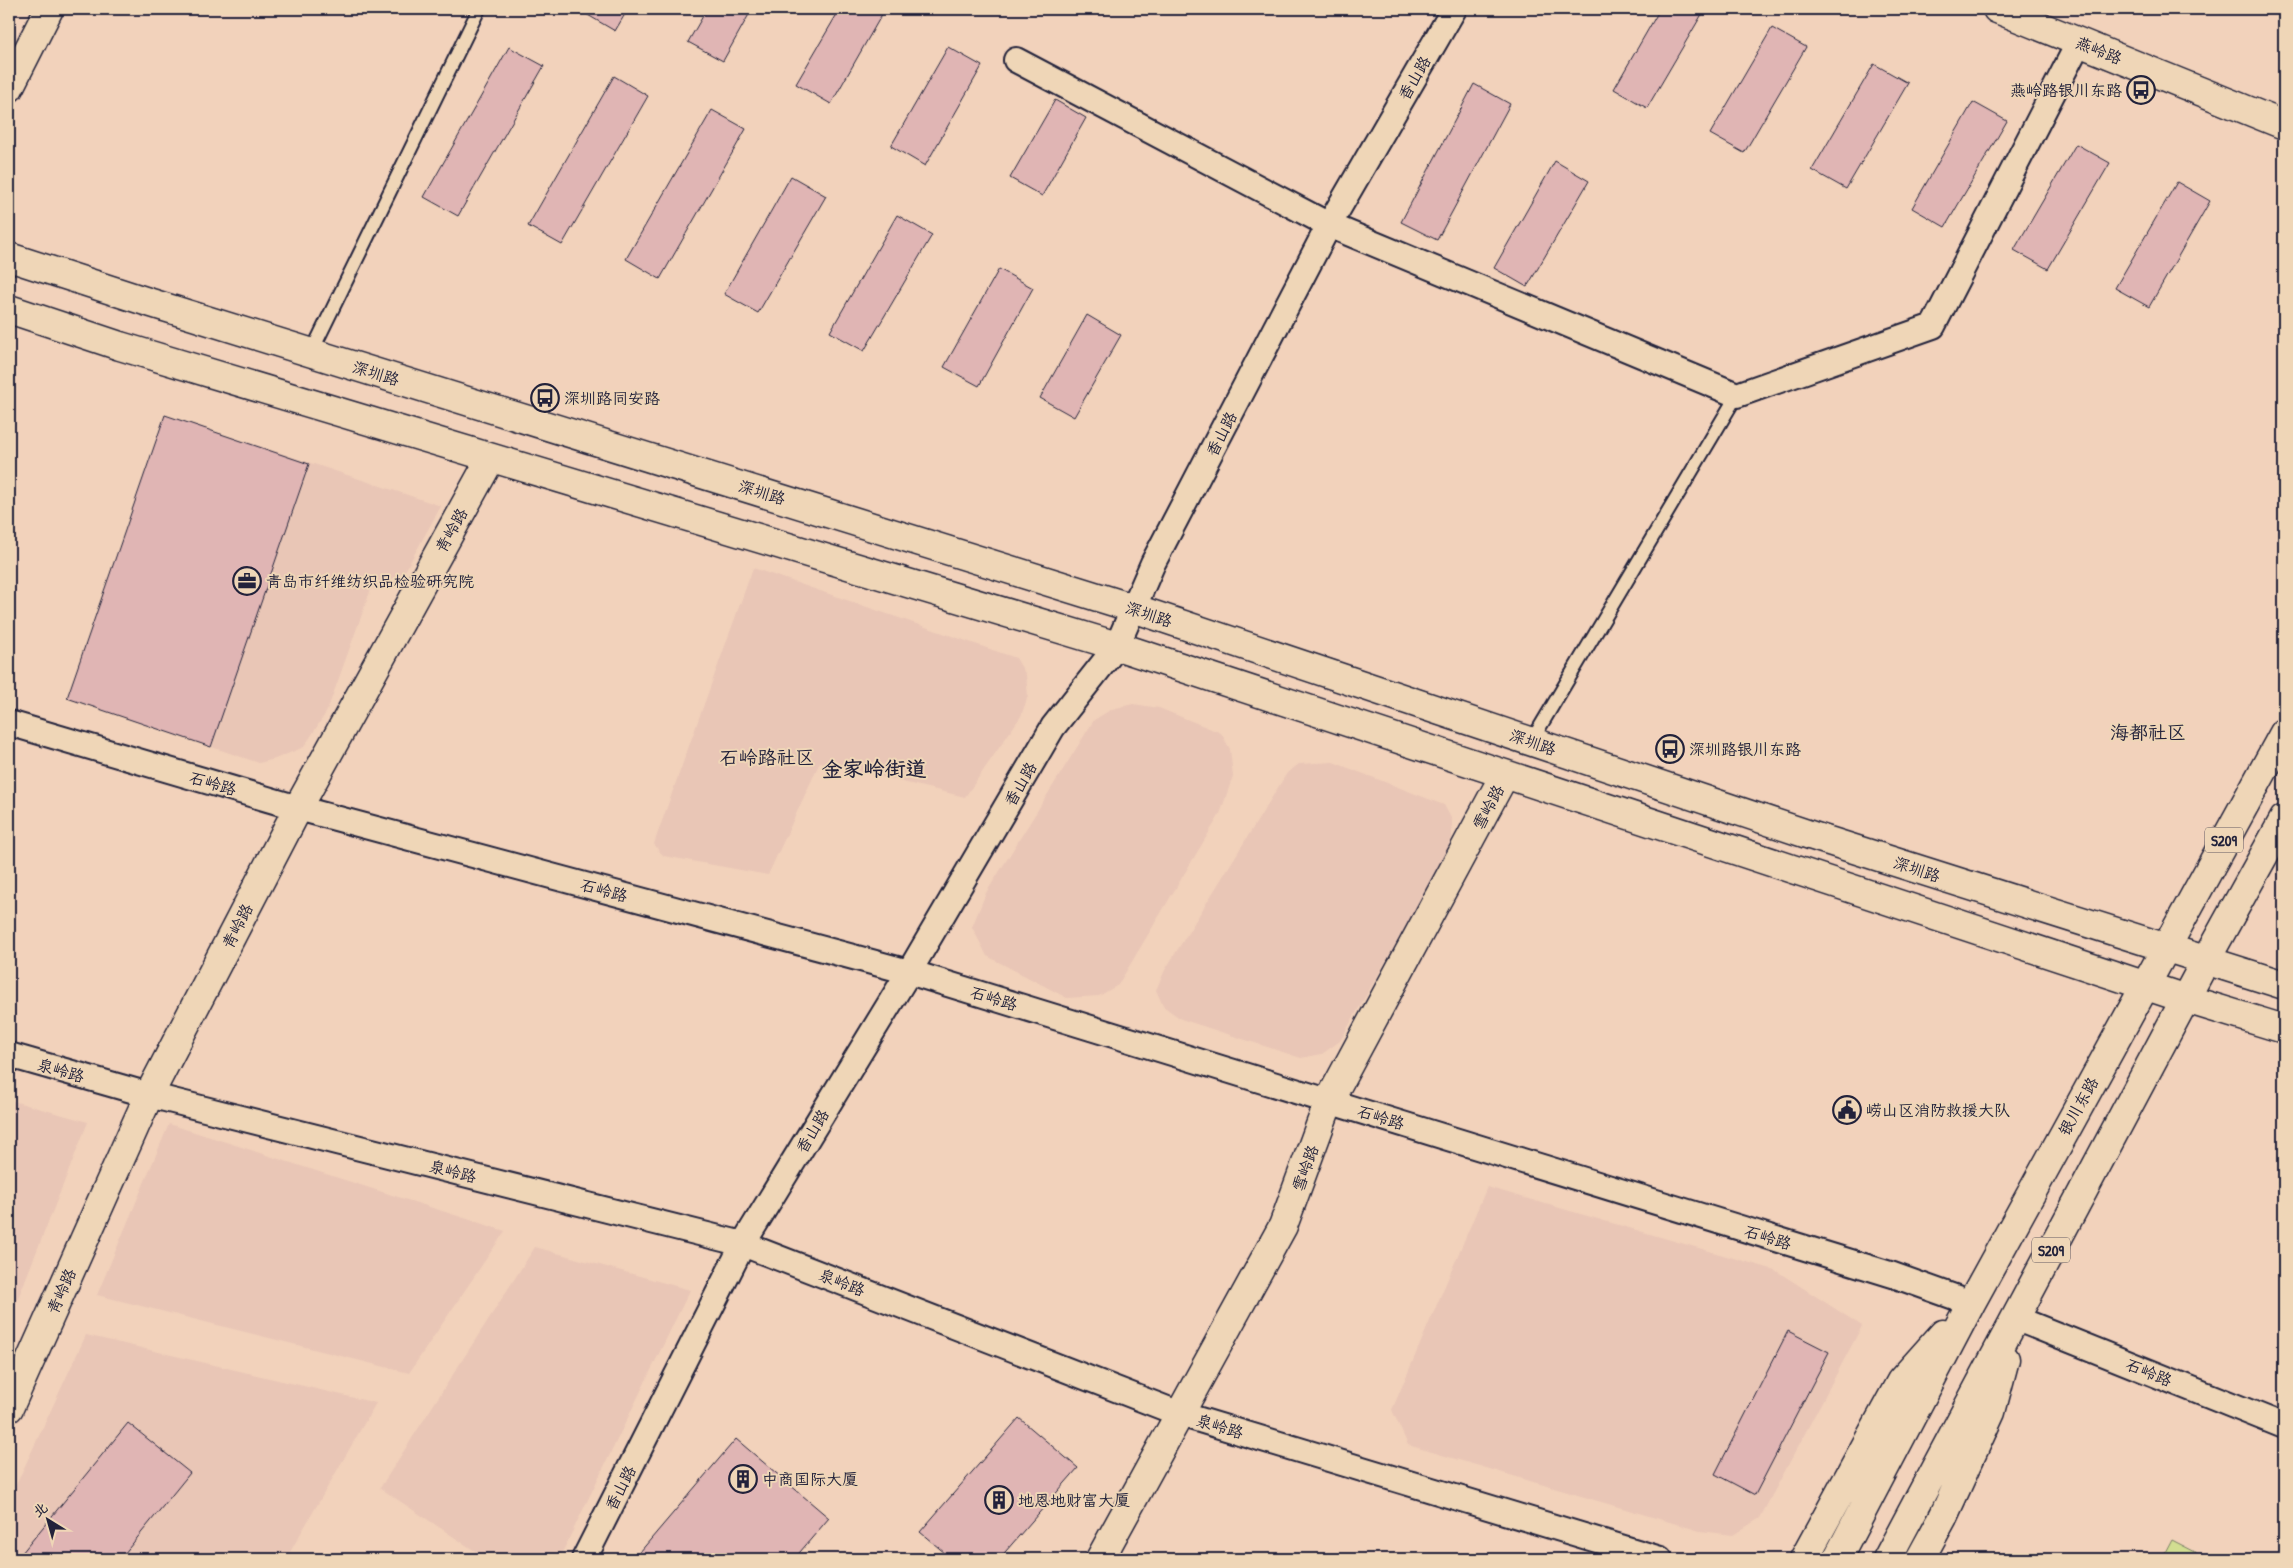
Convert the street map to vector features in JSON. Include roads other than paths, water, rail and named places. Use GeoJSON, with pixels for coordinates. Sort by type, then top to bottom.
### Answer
{"type":"FeatureCollection","features":[{"type":"Feature","properties":{"kind":"main road"},"geometry":{"type":"LineString","coordinates":[[9,88],[48,9]]}},
{"type":"Feature","properties":{"kind":"main road","name":"燕岭路"},"geometry":{"type":"LineString","coordinates":[[2007,11],[2284,125]]}},
{"type":"Feature","properties":{"kind":"main road","name":"深圳路"},"geometry":{"type":"LineString","coordinates":[[9,257],[311,353],[1133,608],[1822,839],[2284,985]]}},
{"type":"Feature","properties":{"kind":"main road"},"geometry":{"type":"LineString","coordinates":[[9,309],[120,346],[1117,646],[2284,1030]]}},
{"type":"Feature","properties":{"kind":"main road","name":"青岭路"},"geometry":{"type":"LineString","coordinates":[[9,1408],[149,1095],[298,808],[492,458]]}},
{"type":"Feature","properties":{"kind":"main road","name":"银川东路"},"geometry":{"type":"LineString","coordinates":[[1836,1559],[1878,1482],[1970,1303],[2284,733]]}},
{"type":"Feature","properties":{"kind":"main road","name":"雪岭路"},"geometry":{"type":"LineString","coordinates":[[1100,1559],[1283,1226],[1329,1101],[1505,774]]}},
{"type":"Feature","properties":{"kind":"main road","name":"S209"},"geometry":{"type":"LineString","coordinates":[[1887,1559],[2206,960],[2284,819]]}},
{"type":"Feature","properties":{"kind":"main road"},"geometry":{"type":"LineString","coordinates":[[1804,1559],[1901,1381],[1970,1303]]}},
{"type":"Feature","properties":{"kind":"main road"},"geometry":{"type":"LineString","coordinates":[[1920,1559],[1943,1517],[1991,1412],[2015,1318]]}},
{"type":"Feature","properties":{"kind":"street","name":"香山路"},"geometry":{"type":"LineString","coordinates":[[584,1559],[743,1244],[909,972],[1053,727],[1117,646],[1154,563],[1329,225],[1454,9]]}},
{"type":"Feature","properties":{"kind":"street"},"geometry":{"type":"LineString","coordinates":[[1016,60],[1329,225],[1737,395],[1933,326],[2079,42]]}},
{"type":"Feature","properties":{"kind":"street","name":"石岭路"},"geometry":{"type":"LineString","coordinates":[[9,723],[298,808],[909,972],[1893,1275],[1970,1303]]}},
{"type":"Feature","properties":{"kind":"street","name":"泉岭路"},"geometry":{"type":"LineString","coordinates":[[9,1055],[149,1095],[743,1244],[1180,1414],[1660,1559]]}},
{"type":"Feature","properties":{"kind":"street","name":"石岭路"},"geometry":{"type":"LineString","coordinates":[[2015,1318],[2284,1426]]}},
{"type":"Feature","properties":{"kind":"lane"},"geometry":{"type":"LineString","coordinates":[[311,353],[479,9]]}},
{"type":"Feature","properties":{"kind":"lane"},"geometry":{"type":"LineString","coordinates":[[1531,742],[1737,395]]}},
{"type":"Feature","properties":{"kind":"place","name":"燕岭路银川东路"},"geometry":{"type":"Point","coordinates":[2141,90]}},
{"type":"Feature","properties":{"kind":"place","name":"深圳路同安路"},"geometry":{"type":"Point","coordinates":[545,398]}},
{"type":"Feature","properties":{"kind":"place","name":"青岛市纤维纺织品检验研究院"},"geometry":{"type":"Point","coordinates":[247,581]}},
{"type":"Feature","properties":{"kind":"place","name":"深圳路银川东路"},"geometry":{"type":"Point","coordinates":[1670,749]}},
{"type":"Feature","properties":{"kind":"place","name":"崂山区消防救援大队"},"geometry":{"type":"Point","coordinates":[1847,1110]}},
{"type":"Feature","properties":{"kind":"place","name":"中商国际大厦"},"geometry":{"type":"Point","coordinates":[743,1479]}},
{"type":"Feature","properties":{"kind":"place","name":"地恩地财富大厦"},"geometry":{"type":"Point","coordinates":[999,1500]}},
{"type":"Feature","properties":{"kind":"district","name":"海都社区"},"geometry":{"type":"Point","coordinates":[2148,732]}},
{"type":"Feature","properties":{"kind":"district","name":"石岭路社区"},"geometry":{"type":"Point","coordinates":[767,757]}},
{"type":"Feature","properties":{"kind":"district","name":"金家岭街道"},"geometry":{"type":"Point","coordinates":[874,768]}}]}
